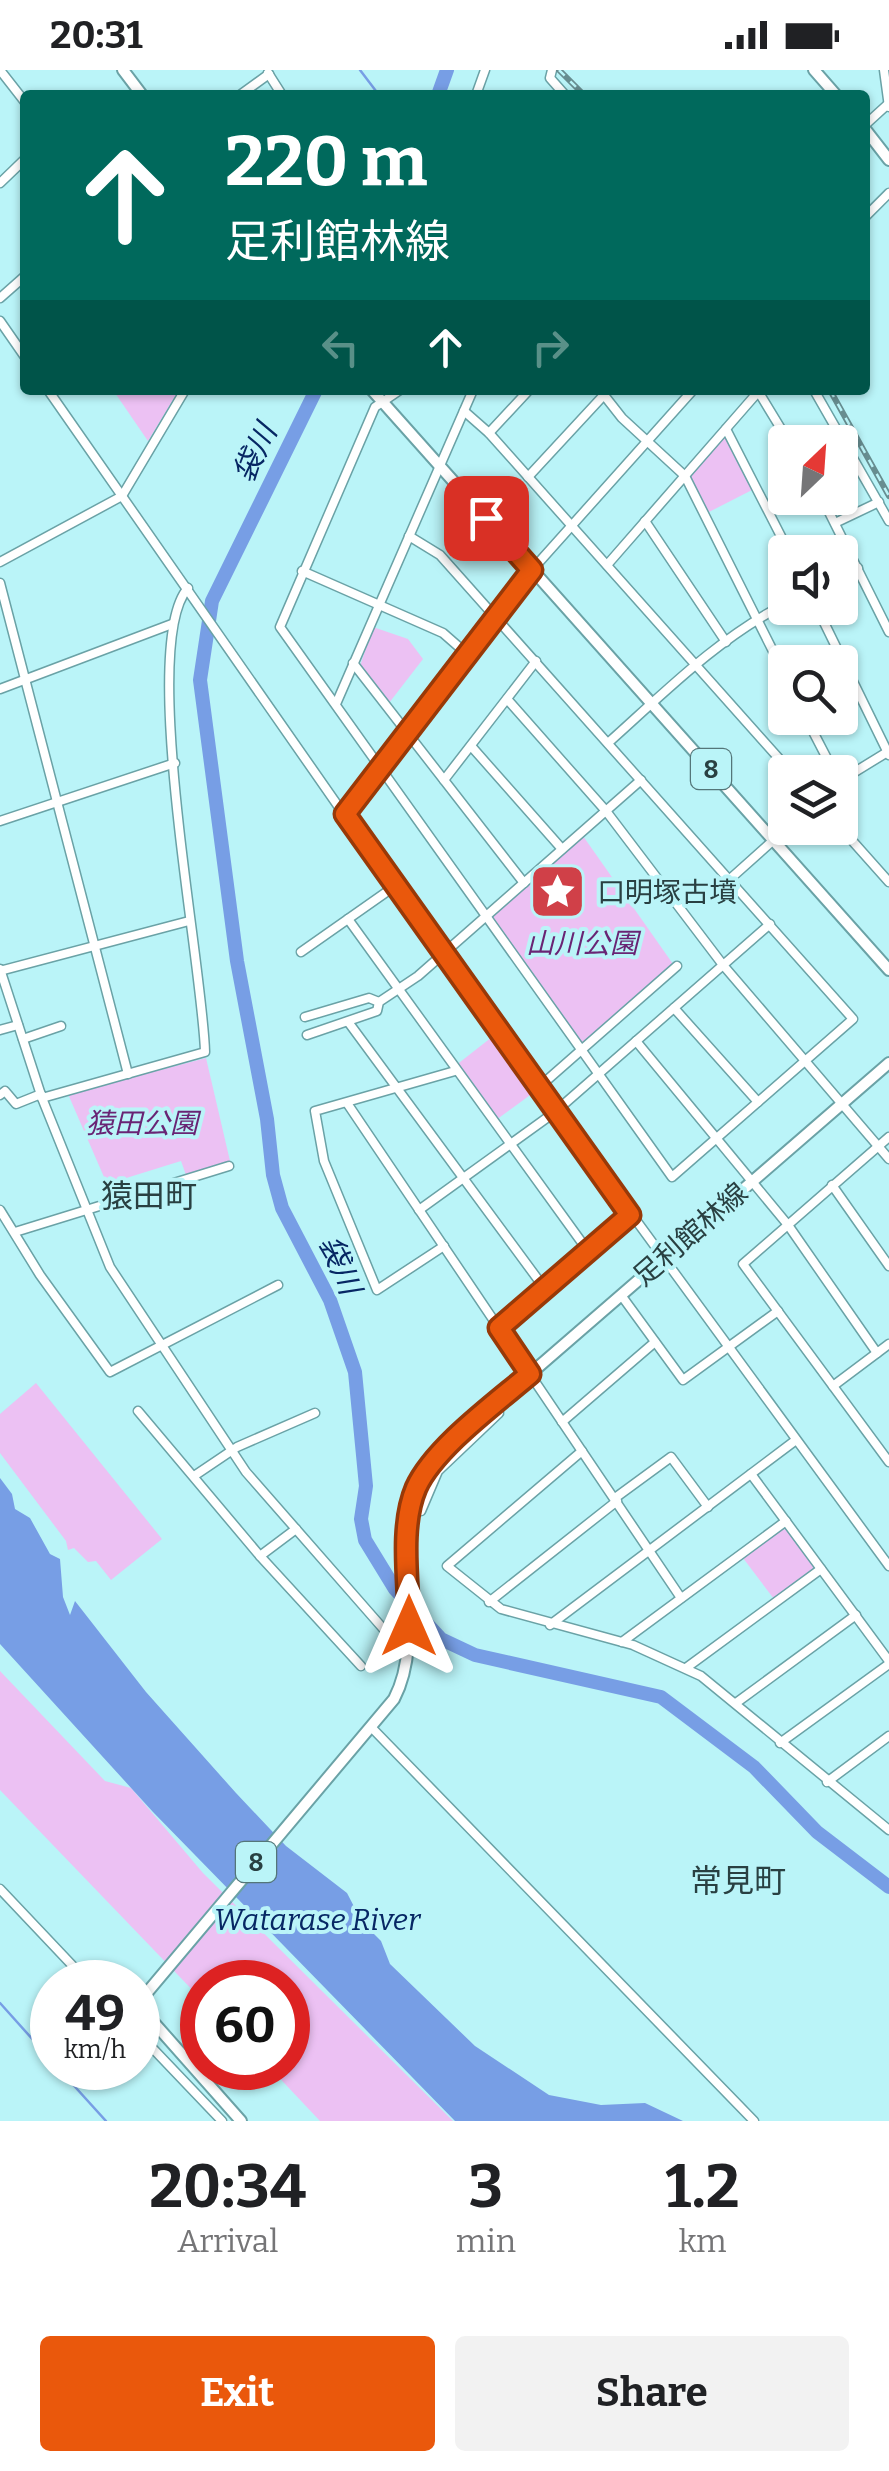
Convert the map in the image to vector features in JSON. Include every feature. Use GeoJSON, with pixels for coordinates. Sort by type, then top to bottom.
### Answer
{"type":"FeatureCollection","features":[{"type":"Feature","properties":{"kind":"main road"},"geometry":{"type":"LineString","coordinates":[[123,70],[138,90]]}},
{"type":"Feature","properties":{"kind":"main road"},"geometry":{"type":"LineString","coordinates":[[814,70],[832,90]]}},
{"type":"Feature","properties":{"kind":"main road"},"geometry":{"type":"LineString","coordinates":[[870,134],[889,160]]}},
{"type":"Feature","properties":{"kind":"main road","name":"8"},"geometry":{"type":"LineString","coordinates":[[376,395],[768,833]]}},
{"type":"Feature","properties":{"kind":"main road","name":"8"},"geometry":{"type":"LineString","coordinates":[[779,845],[887,965]]}},
{"type":"Feature","properties":{"kind":"main road","name":"足利館林線"},"geometry":{"type":"LineString","coordinates":[[497,1403],[889,1062]]}},
{"type":"Feature","properties":{"kind":"main road","name":"8"},"geometry":{"type":"LineString","coordinates":[[241,2121],[148,2016],[147,1991],[370,1731],[398,1690],[408,1646],[409,1528],[414,1496],[422,1478],[497,1403]]}},
{"type":"Feature","properties":{"kind":"street"},"geometry":{"type":"LineString","coordinates":[[0,70],[20,96]]}},
{"type":"Feature","properties":{"kind":"street"},"geometry":{"type":"LineString","coordinates":[[884,70],[888,106]]}},
{"type":"Feature","properties":{"kind":"street"},"geometry":{"type":"LineString","coordinates":[[246,90],[268,72]]}},
{"type":"Feature","properties":{"kind":"street"},"geometry":{"type":"LineString","coordinates":[[0,183],[20,164]]}},
{"type":"Feature","properties":{"kind":"street"},"geometry":{"type":"LineString","coordinates":[[870,212],[889,193]]}},
{"type":"Feature","properties":{"kind":"street"},"geometry":{"type":"LineString","coordinates":[[0,298],[20,280]]}},
{"type":"Feature","properties":{"kind":"street"},"geometry":{"type":"LineString","coordinates":[[0,321],[20,350]]}},
{"type":"Feature","properties":{"kind":"street"},"geometry":{"type":"LineString","coordinates":[[51,395],[442,955],[728,1348],[886,1556],[889,1566]]}},
{"type":"Feature","properties":{"kind":"street"},"geometry":{"type":"LineString","coordinates":[[0,562],[122,496],[183,395]]}},
{"type":"Feature","properties":{"kind":"street"},"geometry":{"type":"LineString","coordinates":[[392,395],[375,407],[280,627],[672,1177],[854,1019],[440,555],[410,536]]}},
{"type":"Feature","properties":{"kind":"street"},"geometry":{"type":"LineString","coordinates":[[336,704],[472,395]]}},
{"type":"Feature","properties":{"kind":"street"},"geometry":{"type":"LineString","coordinates":[[489,433],[524,395]]}},
{"type":"Feature","properties":{"kind":"street"},"geometry":{"type":"LineString","coordinates":[[528,477],[600,395]]}},
{"type":"Feature","properties":{"kind":"street"},"geometry":{"type":"LineString","coordinates":[[604,395],[685,476],[770,645]]}},
{"type":"Feature","properties":{"kind":"street"},"geometry":{"type":"LineString","coordinates":[[345,814],[532,570],[689,395]]}},
{"type":"Feature","properties":{"kind":"street"},"geometry":{"type":"LineString","coordinates":[[607,565],[755,395]]}},
{"type":"Feature","properties":{"kind":"street"},"geometry":{"type":"LineString","coordinates":[[760,395],[779,425]]}},
{"type":"Feature","properties":{"kind":"street"},"geometry":{"type":"LineString","coordinates":[[817,395],[889,521]]}},
{"type":"Feature","properties":{"kind":"street"},"geometry":{"type":"LineString","coordinates":[[464,411],[489,433],[776,755]]}},
{"type":"Feature","properties":{"kind":"street"},"geometry":{"type":"LineString","coordinates":[[726,428],[780,535]]}},
{"type":"Feature","properties":{"kind":"street"},"geometry":{"type":"LineString","coordinates":[[834,523],[888,494]]}},
{"type":"Feature","properties":{"kind":"street"},"geometry":{"type":"LineString","coordinates":[[830,515],[840,535]]}},
{"type":"Feature","properties":{"kind":"street"},"geometry":{"type":"LineString","coordinates":[[645,521],[726,642]]}},
{"type":"Feature","properties":{"kind":"street"},"geometry":{"type":"LineString","coordinates":[[858,568],[889,632]]}},
{"type":"Feature","properties":{"kind":"street"},"geometry":{"type":"LineString","coordinates":[[302,571],[443,632],[467,654]]}},
{"type":"Feature","properties":{"kind":"street"},"geometry":{"type":"LineString","coordinates":[[0,583],[128,1074]]}},
{"type":"Feature","properties":{"kind":"street"},"geometry":{"type":"LineString","coordinates":[[0,1095],[5,1092],[16,1104],[205,1052],[189,921],[168,674],[172,624],[191,591]]}},
{"type":"Feature","properties":{"kind":"street"},"geometry":{"type":"LineString","coordinates":[[608,743],[696,665],[768,613]]}},
{"type":"Feature","properties":{"kind":"street"},"geometry":{"type":"LineString","coordinates":[[0,689],[172,624]]}},
{"type":"Feature","properties":{"kind":"street"},"geometry":{"type":"LineString","coordinates":[[825,625],[889,752],[858,770]]}},
{"type":"Feature","properties":{"kind":"street"},"geometry":{"type":"LineString","coordinates":[[444,780],[536,661]]}},
{"type":"Feature","properties":{"kind":"street"},"geometry":{"type":"LineString","coordinates":[[354,664],[524,883]]}},
{"type":"Feature","properties":{"kind":"street"},"geometry":{"type":"LineString","coordinates":[[507,699],[606,810],[723,964],[889,1159]]}},
{"type":"Feature","properties":{"kind":"street"},"geometry":{"type":"LineString","coordinates":[[471,746],[562,849]]}},
{"type":"Feature","properties":{"kind":"street"},"geometry":{"type":"LineString","coordinates":[[0,821],[175,764]]}},
{"type":"Feature","properties":{"kind":"street"},"geometry":{"type":"LineString","coordinates":[[307,1035],[377,1011],[379,1002],[442,955],[641,780]]}},
{"type":"Feature","properties":{"kind":"street"},"geometry":{"type":"LineString","coordinates":[[730,879],[768,845]]}},
{"type":"Feature","properties":{"kind":"street"},"geometry":{"type":"LineString","coordinates":[[856,845],[889,882]]}},
{"type":"Feature","properties":{"kind":"street"},"geometry":{"type":"LineString","coordinates":[[301,952],[395,886]]}},
{"type":"Feature","properties":{"kind":"street"},"geometry":{"type":"LineString","coordinates":[[348,919],[454,1071],[588,1251]]}},
{"type":"Feature","properties":{"kind":"street"},"geometry":{"type":"LineString","coordinates":[[189,921],[0,970],[41,1096],[110,1267],[231,1450],[387,1633],[408,1646]]}},
{"type":"Feature","properties":{"kind":"street"},"geometry":{"type":"LineString","coordinates":[[419,1210],[555,1112],[770,924]]}},
{"type":"Feature","properties":{"kind":"street"},"geometry":{"type":"LineString","coordinates":[[538,1088],[677,966]]}},
{"type":"Feature","properties":{"kind":"street"},"geometry":{"type":"LineString","coordinates":[[305,1018],[369,998],[379,1002]]}},
{"type":"Feature","properties":{"kind":"street"},"geometry":{"type":"LineString","coordinates":[[674,1008],[758,1102]]}},
{"type":"Feature","properties":{"kind":"street"},"geometry":{"type":"LineString","coordinates":[[348,1023],[545,1288]]}},
{"type":"Feature","properties":{"kind":"street"},"geometry":{"type":"LineString","coordinates":[[0,1030],[18,1025]]}},
{"type":"Feature","properties":{"kind":"street"},"geometry":{"type":"LineString","coordinates":[[22,1039],[61,1026]]}},
{"type":"Feature","properties":{"kind":"street"},"geometry":{"type":"LineString","coordinates":[[636,1041],[788,1224],[877,1353]]}},
{"type":"Feature","properties":{"kind":"street"},"geometry":{"type":"LineString","coordinates":[[444,1246],[378,1290],[324,1161],[314,1112],[454,1071]]}},
{"type":"Feature","properties":{"kind":"street"},"geometry":{"type":"LineString","coordinates":[[347,1103],[681,1598]]}},
{"type":"Feature","properties":{"kind":"street"},"geometry":{"type":"LineString","coordinates":[[889,1137],[743,1264],[889,1462]]}},
{"type":"Feature","properties":{"kind":"street"},"geometry":{"type":"LineString","coordinates":[[15,1232],[229,1166]]}},
{"type":"Feature","properties":{"kind":"street"},"geometry":{"type":"LineString","coordinates":[[832,1186],[889,1266]]}},
{"type":"Feature","properties":{"kind":"street"},"geometry":{"type":"LineString","coordinates":[[0,1210],[40,1275],[110,1372],[278,1285]]}},
{"type":"Feature","properties":{"kind":"street"},"geometry":{"type":"LineString","coordinates":[[499,1328],[630,1215]]}},
{"type":"Feature","properties":{"kind":"street"},"geometry":{"type":"LineString","coordinates":[[620,1295],[684,1380],[778,1311]]}},
{"type":"Feature","properties":{"kind":"street"},"geometry":{"type":"LineString","coordinates":[[562,1422],[655,1342]]}},
{"type":"Feature","properties":{"kind":"street"},"geometry":{"type":"LineString","coordinates":[[833,1386],[889,1344]]}},
{"type":"Feature","properties":{"kind":"street"},"geometry":{"type":"LineString","coordinates":[[421,1511],[438,1471],[499,1413],[497,1403]]}},
{"type":"Feature","properties":{"kind":"street"},"geometry":{"type":"LineString","coordinates":[[138,1411],[260,1556],[361,1666]]}},
{"type":"Feature","properties":{"kind":"street"},"geometry":{"type":"LineString","coordinates":[[194,1476],[231,1450],[315,1414]]}},
{"type":"Feature","properties":{"kind":"street"},"geometry":{"type":"LineString","coordinates":[[550,1624],[796,1440]]}},
{"type":"Feature","properties":{"kind":"street"},"geometry":{"type":"LineString","coordinates":[[582,1451],[447,1566],[489,1602],[550,1624],[622,1642],[686,1668],[736,1703],[889,1830]]}},
{"type":"Feature","properties":{"kind":"street"},"geometry":{"type":"LineString","coordinates":[[489,1602],[670,1457],[708,1507]]}},
{"type":"Feature","properties":{"kind":"street"},"geometry":{"type":"LineString","coordinates":[[751,1474],[889,1662],[780,1743]]}},
{"type":"Feature","properties":{"kind":"street"},"geometry":{"type":"LineString","coordinates":[[622,1642],[786,1521]]}},
{"type":"Feature","properties":{"kind":"street"},"geometry":{"type":"LineString","coordinates":[[260,1556],[296,1529]]}},
{"type":"Feature","properties":{"kind":"street"},"geometry":{"type":"LineString","coordinates":[[686,1668],[821,1568]]}},
{"type":"Feature","properties":{"kind":"street"},"geometry":{"type":"LineString","coordinates":[[736,1703],[856,1616]]}},
{"type":"Feature","properties":{"kind":"street"},"geometry":{"type":"LineString","coordinates":[[370,1731],[754,2121]]}},
{"type":"Feature","properties":{"kind":"street"},"geometry":{"type":"LineString","coordinates":[[827,1782],[889,1736]]}},
{"type":"Feature","properties":{"kind":"street"},"geometry":{"type":"LineString","coordinates":[[0,1888],[67,1960]]}},
{"type":"Feature","properties":{"kind":"street"},"geometry":{"type":"LineString","coordinates":[[160,2056],[222,2121]]}},
{"type":"Feature","properties":{"kind":"green space"},"geometry":{"type":"Polygon","coordinates":[[[116,395],[176,395],[148,441],[116,395]]]}},
{"type":"Feature","properties":{"kind":"green space"},"geometry":{"type":"Polygon","coordinates":[[[728,436],[754,489],[707,513],[689,476],[722,437],[728,436]]]}},
{"type":"Feature","properties":{"kind":"green space"},"geometry":{"type":"Polygon","coordinates":[[[373,627],[408,639],[423,659],[389,703],[360,666],[373,627]]]}},
{"type":"Feature","properties":{"kind":"green space","name":"山川公園"},"geometry":{"type":"Polygon","coordinates":[[[583,836],[673,964],[580,1047],[491,921],[491,915],[583,836]]]}},
{"type":"Feature","properties":{"kind":"green space"},"geometry":{"type":"Polygon","coordinates":[[[492,1037],[533,1093],[496,1120],[455,1066],[492,1037]]]}},
{"type":"Feature","properties":{"kind":"green space","name":"猿田公園"},"geometry":{"type":"Polygon","coordinates":[[[206,1058],[230,1161],[186,1175],[181,1161],[107,1184],[68,1094],[206,1058]]]}},
{"type":"Feature","properties":{"kind":"green space"},"geometry":{"type":"Polygon","coordinates":[[[36,1383],[162,1539],[111,1580],[96,1561],[88,1562],[74,1548],[68,1550],[66,1541],[0,1453],[0,1414],[36,1383]]]}},
{"type":"Feature","properties":{"kind":"green space"},"geometry":{"type":"Polygon","coordinates":[[[782,1529],[789,1530],[813,1562],[813,1571],[774,1599],[743,1558],[782,1529]]]}},
{"type":"Feature","properties":{"kind":"green space"},"geometry":{"type":"Polygon","coordinates":[[[0,1671],[105,1781],[131,1788],[203,1873],[291,1960],[180,1960],[180,1977],[0,1790],[0,1671]]]}},
{"type":"Feature","properties":{"kind":"green space"},"geometry":{"type":"Polygon","coordinates":[[[310,1979],[453,2121],[320,2121],[291,2090],[310,2090],[310,1979]]]}},
{"type":"Feature","properties":{"kind":"water","name":"Watarase River"},"geometry":{"type":"Polygon","coordinates":[[[0,1478],[12,1494],[15,1509],[30,1518],[50,1554],[60,1559],[63,1597],[70,1615],[75,1601],[146,1692],[236,1793],[286,1846],[347,1893],[362,1922],[381,1941],[390,1964],[475,2046],[549,2095],[601,2105],[645,2103],[683,2121],[455,2121],[310,1973],[310,1960],[298,1960],[153,1812],[0,1644],[0,1478]]]}},
{"type":"Feature","properties":{"kind":"waterway","name":"袋川"},"geometry":{"type":"LineString","coordinates":[[360,70],[375,90]]}},
{"type":"Feature","properties":{"kind":"waterway","name":"袋川"},"geometry":{"type":"LineString","coordinates":[[440,90],[447,70]]}},
{"type":"Feature","properties":{"kind":"waterway","name":"袋川"},"geometry":{"type":"LineString","coordinates":[[314,395],[212,601],[200,680],[237,961],[267,1119],[273,1175],[282,1208],[330,1300],[355,1372],[366,1486],[361,1519],[365,1540],[395,1589],[441,1639],[475,1655],[661,1697],[754,1767],[817,1832],[889,1887]]}},
{"type":"Feature","properties":{"kind":"waterway"},"geometry":{"type":"LineString","coordinates":[[0,2003],[30,2036]]}},
{"type":"Feature","properties":{"kind":"waterway"},"geometry":{"type":"LineString","coordinates":[[78,2090],[106,2121]]}},
{"type":"Feature","properties":{"kind":"railway"},"geometry":{"type":"LineString","coordinates":[[559,70],[579,90]]}},
{"type":"Feature","properties":{"kind":"railway"},"geometry":{"type":"LineString","coordinates":[[833,395],[889,496]]}},
{"type":"Feature","properties":{"kind":"place","name":"口明塚古墳"},"geometry":{"type":"Point","coordinates":[558,892]}},
{"type":"Feature","properties":{"kind":"district","name":"猿田町"},"geometry":{"type":"Point","coordinates":[149,1196]}},
{"type":"Feature","properties":{"kind":"district","name":"常見町"},"geometry":{"type":"Point","coordinates":[738,1881]}},
{"type":"Feature","properties":{"kind":"route"},"geometry":{"type":"LineString","coordinates":[[409,1626],[409,1528],[417,1486],[436,1460],[530,1374],[499,1328],[630,1215],[345,814],[532,570],[486,518]]}}]}
